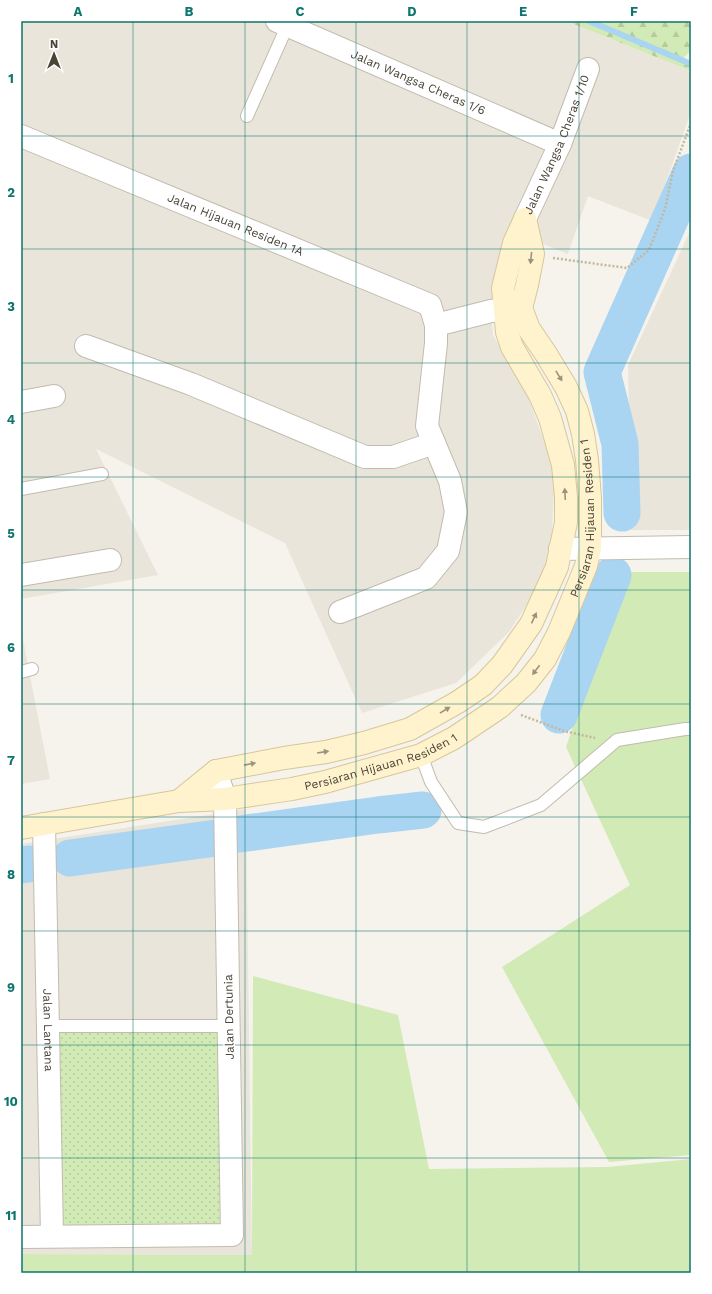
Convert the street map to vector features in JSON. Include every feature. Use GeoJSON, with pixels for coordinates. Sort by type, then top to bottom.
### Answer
{"type":"FeatureCollection","features":[{"type":"Feature","properties":{"kind":"street","name":"Jalan Wangsa Cheras 1/6"},"geometry":{"type":"LineString","coordinates":[[285,23],[560,144]]}},
{"type":"Feature","properties":{"kind":"street","name":"Jalan Wangsa Cheras 1/10"},"geometry":{"type":"LineString","coordinates":[[525,220],[560,144],[588,69]]}},
{"type":"Feature","properties":{"kind":"street","name":"Jalan Hijauan Residen 1A"},"geometry":{"type":"LineString","coordinates":[[21,136],[430,305],[436,325]]}},
{"type":"Feature","properties":{"kind":"street","name":"Persiaran Hijauan Residen 1"},"geometry":{"type":"LineString","coordinates":[[179,801],[216,771],[284,758],[326,752],[364,743],[410,729],[458,702],[483,685],[502,665],[531,624],[555,573],[566,522],[566,497],[564,465],[550,418],[540,395],[512,347],[507,332],[512,309],[527,285],[532,254],[525,220]]}},
{"type":"Feature","properties":{"kind":"street","name":"Persiaran Hijauan Residen 1"},"geometry":{"type":"LineString","coordinates":[[21,828],[179,801],[226,799],[292,789],[325,782],[421,755],[454,738],[500,707],[526,683],[545,659],[559,632],[586,566],[590,548],[590,498],[588,460],[583,434],[576,411],[566,387],[530,330],[512,309],[503,288],[514,243],[525,220]]}},
{"type":"Feature","properties":{"kind":"street"},"geometry":{"type":"LineString","coordinates":[[340,612],[426,578],[448,551],[456,512],[450,481],[427,426],[436,343],[436,325],[491,311],[512,309]]}},
{"type":"Feature","properties":{"kind":"street"},"geometry":{"type":"LineString","coordinates":[[86,346],[192,384],[365,457],[393,457],[434,443]]}},
{"type":"Feature","properties":{"kind":"street"},"geometry":{"type":"LineString","coordinates":[[21,402],[54,396]]}},
{"type":"Feature","properties":{"kind":"street"},"geometry":{"type":"LineString","coordinates":[[560,548],[691,547]]}},
{"type":"Feature","properties":{"kind":"street"},"geometry":{"type":"LineString","coordinates":[[21,575],[110,560]]}},
{"type":"Feature","properties":{"kind":"street"},"geometry":{"type":"LineString","coordinates":[[410,729],[421,755]]}},
{"type":"Feature","properties":{"kind":"street","name":"Jalan Dertunia"},"geometry":{"type":"LineString","coordinates":[[52,1236],[232,1235],[226,799],[216,771]]}},
{"type":"Feature","properties":{"kind":"street","name":"Jalan Lantana"},"geometry":{"type":"LineString","coordinates":[[44,824],[52,1236]]}},
{"type":"Feature","properties":{"kind":"street"},"geometry":{"type":"LineString","coordinates":[[21,1237],[52,1236]]}},
{"type":"Feature","properties":{"kind":"lane"},"geometry":{"type":"LineString","coordinates":[[247,116],[285,23]]}},
{"type":"Feature","properties":{"kind":"lane"},"geometry":{"type":"LineString","coordinates":[[21,489],[102,474]]}},
{"type":"Feature","properties":{"kind":"lane"},"geometry":{"type":"LineString","coordinates":[[421,755],[431,782],[458,823],[484,827],[541,805],[617,740],[691,729]]}},
{"type":"Feature","properties":{"kind":"lane"},"geometry":{"type":"LineString","coordinates":[[48,1026],[229,1026]]}},
{"type":"Feature","properties":{"kind":"path"},"geometry":{"type":"LineString","coordinates":[[532,254],[627,268],[649,250],[665,209],[673,171],[691,123]]}},
{"type":"Feature","properties":{"kind":"path"},"geometry":{"type":"LineString","coordinates":[[500,707],[564,731],[593,738],[617,740]]}},
{"type":"Feature","properties":{"kind":"shaded area"},"geometry":{"type":"Polygon","coordinates":[[[21,21],[566,21],[691,71],[691,112],[652,221],[588,196],[568,254],[513,232],[491,311],[493,335],[527,393],[555,473],[550,568],[509,632],[456,683],[362,713],[285,543],[96,449],[158,575],[21,599],[21,21]]]}},
{"type":"Feature","properties":{"kind":"shaded area"},"geometry":{"type":"Polygon","coordinates":[[[691,229],[691,530],[631,530],[628,365],[691,229]]]}},
{"type":"Feature","properties":{"kind":"shaded area"},"geometry":{"type":"Polygon","coordinates":[[[21,629],[50,779],[21,784],[21,629]]]}},
{"type":"Feature","properties":{"kind":"shaded area"},"geometry":{"type":"Polygon","coordinates":[[[246,809],[252,1255],[21,1254],[21,844],[246,809]]]}},
{"type":"Feature","properties":{"kind":"green space"},"geometry":{"type":"Polygon","coordinates":[[[566,21],[691,21],[691,50],[682,60],[691,67],[691,71],[566,21]]]}},
{"type":"Feature","properties":{"kind":"green space"},"geometry":{"type":"Polygon","coordinates":[[[626,572],[691,572],[691,1155],[609,1162],[502,967],[630,885],[566,747],[626,572]]]}},
{"type":"Feature","properties":{"kind":"green space"},"geometry":{"type":"Polygon","coordinates":[[[253,976],[398,1015],[429,1169],[607,1167],[691,1159],[691,1273],[21,1273],[21,1254],[252,1255],[253,976]]]}},
{"type":"Feature","properties":{"kind":"green space"},"geometry":{"type":"Polygon","coordinates":[[[56,1031],[221,1031],[226,1229],[58,1229],[56,1031]]]}},
{"type":"Feature","properties":{"kind":"waterway"},"geometry":{"type":"LineString","coordinates":[[589,21],[691,64]]}},
{"type":"Feature","properties":{"kind":"waterway"},"geometry":{"type":"LineString","coordinates":[[622,513],[620,444],[602,372],[691,172]]}},
{"type":"Feature","properties":{"kind":"waterway"},"geometry":{"type":"LineString","coordinates":[[559,715],[613,575]]}},
{"type":"Feature","properties":{"kind":"waterway"},"geometry":{"type":"LineString","coordinates":[[240,834],[423,810]]}},
{"type":"Feature","properties":{"kind":"waterway"},"geometry":{"type":"LineString","coordinates":[[70,858],[216,838]]}},
{"type":"Feature","properties":{"kind":"waterway"},"geometry":{"type":"LineString","coordinates":[[21,865],[29,864]]}}]}
